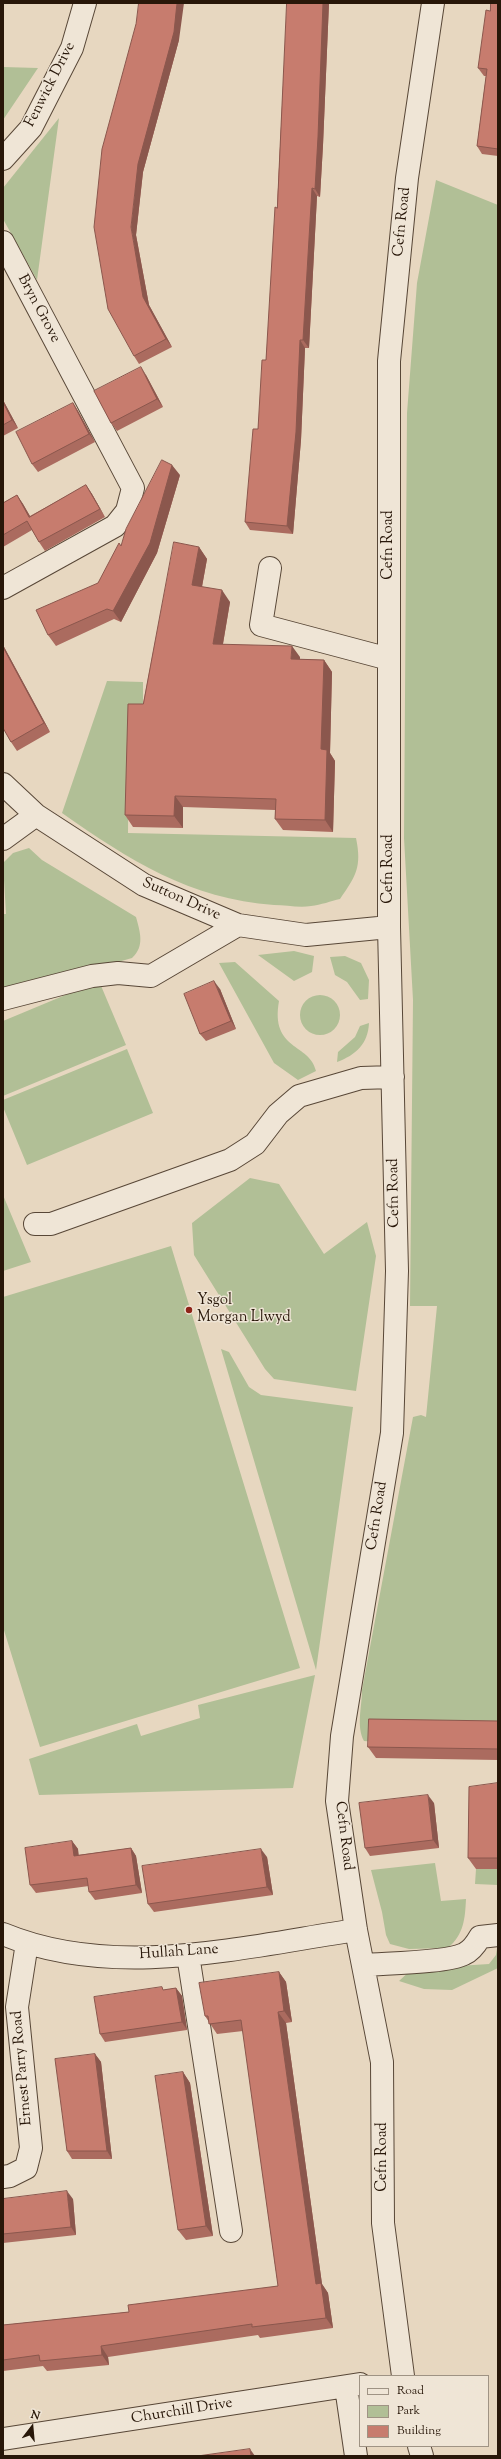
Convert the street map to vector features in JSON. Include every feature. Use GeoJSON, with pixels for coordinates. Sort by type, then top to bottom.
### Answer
{"type":"FeatureCollection","features":[{"type":"Feature","properties":{"kind":"street","name":"Fenwick Drive"},"geometry":{"type":"LineString","coordinates":[[3,159],[31,128],[72,48],[85,3]]}},
{"type":"Feature","properties":{"kind":"street","name":"Cefn Road"},"geometry":{"type":"LineString","coordinates":[[403,2375],[383,2223],[382,2062],[356,1930],[337,1801],[342,1736],[392,1433],[397,1271],[389,927],[388,361],[407,178],[433,3]]}},
{"type":"Feature","properties":{"kind":"street","name":"Bryn Grove"},"geometry":{"type":"LineString","coordinates":[[3,242],[132,488],[127,511],[115,526],[3,588]]}},
{"type":"Feature","properties":{"kind":"street"},"geometry":{"type":"LineString","coordinates":[[270,568],[261,625],[389,659]]}},
{"type":"Feature","properties":{"kind":"street","name":"Sutton Drive"},"geometry":{"type":"LineString","coordinates":[[3,784],[36,815],[144,885],[238,925],[306,935],[389,927]]}},
{"type":"Feature","properties":{"kind":"street"},"geometry":{"type":"LineString","coordinates":[[3,839],[36,815]]}},
{"type":"Feature","properties":{"kind":"street"},"geometry":{"type":"LineString","coordinates":[[3,999],[92,976],[118,974],[151,976],[238,925]]}},
{"type":"Feature","properties":{"kind":"street"},"geometry":{"type":"LineString","coordinates":[[35,1224],[51,1224],[230,1160],[255,1144],[278,1114],[299,1096],[360,1078],[393,1077]]}},
{"type":"Feature","properties":{"kind":"street","name":"Hullah Lane"},"geometry":{"type":"LineString","coordinates":[[3,1934],[27,1943],[95,1956],[188,1955],[356,1930]]}},
{"type":"Feature","properties":{"kind":"street"},"geometry":{"type":"LineString","coordinates":[[363,1965],[447,1959],[464,1954],[476,1945],[480,1937],[498,1935]]}},
{"type":"Feature","properties":{"kind":"street","name":"Ernest Parry Road"},"geometry":{"type":"LineString","coordinates":[[3,2177],[10,2176],[26,2168],[31,2148],[17,2007],[27,1943]]}},
{"type":"Feature","properties":{"kind":"street"},"geometry":{"type":"LineString","coordinates":[[188,1955],[231,2231]]}},
{"type":"Feature","properties":{"kind":"street"},"geometry":{"type":"LineString","coordinates":[[353,2385],[356,2456]]}},
{"type":"Feature","properties":{"kind":"street","name":"Churchill Drive"},"geometry":{"type":"LineString","coordinates":[[3,2439],[353,2385]]}},
{"type":"Feature","properties":{"kind":"green space"},"geometry":{"type":"Polygon","coordinates":[[[3,67],[38,68],[3,120],[3,67]]]}},
{"type":"Feature","properties":{"kind":"green space"},"geometry":{"type":"Polygon","coordinates":[[[59,118],[37,280],[3,219],[3,188],[59,118]]]}},
{"type":"Feature","properties":{"kind":"green space"},"geometry":{"type":"Polygon","coordinates":[[[436,180],[498,205],[498,1732],[376,1742],[364,1741],[360,1729],[362,1690],[413,1417],[421,1415],[426,1417],[437,1306],[410,1306],[413,1000],[404,838],[407,413],[417,283],[436,180]]]}},
{"type":"Feature","properties":{"kind":"green space"},"geometry":{"type":"Polygon","coordinates":[[[107,681],[143,682],[143,704],[129,705],[128,833],[356,838],[358,848],[358,864],[354,877],[340,899],[306,907],[297,907],[244,901],[215,895],[188,886],[136,861],[62,813],[107,681]]]}},
{"type":"Feature","properties":{"kind":"green space"},"geometry":{"type":"Polygon","coordinates":[[[29,848],[42,860],[136,917],[140,933],[140,944],[139,949],[132,958],[3,995],[3,914],[6,914],[3,863],[13,853],[29,848]]]}},
{"type":"Feature","properties":{"kind":"green space"},"geometry":{"type":"Polygon","coordinates":[[[294,951],[314,956],[312,972],[294,981],[258,955],[294,951]]]}},
{"type":"Feature","properties":{"kind":"green space"},"geometry":{"type":"Polygon","coordinates":[[[345,956],[361,963],[369,980],[368,999],[360,1000],[347,982],[335,975],[330,957],[345,956]]]}},
{"type":"Feature","properties":{"kind":"green space"},"geometry":{"type":"Polygon","coordinates":[[[235,962],[279,1001],[278,1017],[280,1029],[285,1038],[306,1055],[312,1062],[316,1071],[298,1080],[274,1063],[219,963],[235,962]]]}},
{"type":"Feature","properties":{"kind":"green space"},"geometry":{"type":"Polygon","coordinates":[[[99,981],[126,1045],[3,1096],[3,1021],[99,981]]]}},
{"type":"Feature","properties":{"kind":"green space"},"geometry":{"type":"Polygon","coordinates":[[[320,995],[328,997],[334,1001],[338,1007],[340,1015],[338,1023],[334,1029],[328,1033],[320,1035],[312,1033],[306,1029],[302,1023],[300,1015],[302,1007],[306,1001],[312,997],[320,995]]]}},
{"type":"Feature","properties":{"kind":"green space"},"geometry":{"type":"Polygon","coordinates":[[[369,1023],[366,1037],[360,1048],[350,1056],[337,1062],[338,1052],[355,1037],[360,1026],[369,1023]]]}},
{"type":"Feature","properties":{"kind":"green space"},"geometry":{"type":"Polygon","coordinates":[[[127,1049],[153,1113],[27,1165],[3,1107],[3,1100],[127,1049]]]}},
{"type":"Feature","properties":{"kind":"green space"},"geometry":{"type":"Polygon","coordinates":[[[250,1178],[279,1184],[324,1254],[367,1222],[376,1256],[356,1391],[274,1379],[265,1369],[194,1255],[192,1223],[250,1178]]]}},
{"type":"Feature","properties":{"kind":"green space"},"geometry":{"type":"Polygon","coordinates":[[[3,1195],[31,1262],[3,1271],[3,1195]]]}},
{"type":"Feature","properties":{"kind":"green space"},"geometry":{"type":"Polygon","coordinates":[[[171,1246],[300,1668],[40,1747],[3,1627],[3,1297],[171,1246]]]}},
{"type":"Feature","properties":{"kind":"green space"},"geometry":{"type":"Polygon","coordinates":[[[221,1349],[229,1352],[249,1387],[261,1395],[353,1407],[316,1670],[221,1349]]]}},
{"type":"Feature","properties":{"kind":"green space"},"geometry":{"type":"Polygon","coordinates":[[[315,1675],[293,1788],[39,1795],[29,1759],[137,1724],[141,1736],[200,1718],[198,1705],[315,1675]]]}},
{"type":"Feature","properties":{"kind":"green space"},"geometry":{"type":"Polygon","coordinates":[[[435,1863],[441,1901],[466,1899],[463,1926],[460,1932],[448,1948],[409,1949],[390,1944],[386,1935],[382,1912],[371,1870],[435,1863]]]}},
{"type":"Feature","properties":{"kind":"green space"},"geometry":{"type":"Polygon","coordinates":[[[476,1869],[498,1869],[498,1885],[475,1884],[476,1869]]]}},
{"type":"Feature","properties":{"kind":"green space"},"geometry":{"type":"Polygon","coordinates":[[[498,1942],[498,1968],[452,1990],[424,1989],[399,1981],[412,1969],[489,1964],[496,1955],[498,1942]]]}},
{"type":"Feature","properties":{"kind":"building"},"geometry":{"type":"Polygon","coordinates":[[[139,3],[177,3],[174,32],[138,164],[131,227],[143,297],[166,339],[134,356],[108,309],[94,227],[102,149],[136,24],[139,3]]]}},
{"type":"Feature","properties":{"kind":"building"},"geometry":{"type":"Polygon","coordinates":[[[287,3],[323,3],[315,189],[312,188],[303,340],[300,340],[296,432],[287,526],[245,522],[253,429],[258,429],[262,360],[266,360],[275,207],[277,208],[287,3]]]}},
{"type":"Feature","properties":{"kind":"building"},"geometry":{"type":"Polygon","coordinates":[[[491,3],[498,3],[498,149],[477,146],[487,69],[478,68],[486,10],[490,11],[491,3]]]}},
{"type":"Feature","properties":{"kind":"building"},"geometry":{"type":"Polygon","coordinates":[[[141,367],[157,399],[111,423],[94,391],[141,367]]]}},
{"type":"Feature","properties":{"kind":"building"},"geometry":{"type":"Polygon","coordinates":[[[3,402],[12,420],[3,425],[3,402]]]}},
{"type":"Feature","properties":{"kind":"building"},"geometry":{"type":"Polygon","coordinates":[[[73,403],[89,434],[32,464],[16,432],[73,403]]]}},
{"type":"Feature","properties":{"kind":"building"},"geometry":{"type":"Polygon","coordinates":[[[162,460],[172,465],[150,543],[113,611],[107,609],[48,635],[36,610],[98,583],[119,543],[121,546],[126,529],[162,460]]]}},
{"type":"Feature","properties":{"kind":"building"},"geometry":{"type":"Polygon","coordinates":[[[86,485],[100,509],[39,542],[27,521],[3,535],[3,503],[17,495],[29,517],[86,485]]]}},
{"type":"Feature","properties":{"kind":"building"},"geometry":{"type":"Polygon","coordinates":[[[174,542],[199,547],[192,585],[222,590],[213,644],[292,646],[291,659],[324,660],[321,749],[327,750],[325,820],[275,819],[276,799],[175,796],[174,816],[125,815],[128,704],[143,704],[174,542]]]}},
{"type":"Feature","properties":{"kind":"building"},"geometry":{"type":"Polygon","coordinates":[[[3,647],[44,723],[11,742],[3,728],[3,647]]]}},
{"type":"Feature","properties":{"kind":"building"},"geometry":{"type":"Polygon","coordinates":[[[214,981],[231,1021],[200,1034],[184,994],[214,981]]]}},
{"type":"Feature","properties":{"kind":"building"},"geometry":{"type":"Polygon","coordinates":[[[369,1719],[498,1721],[498,1749],[368,1747],[369,1719]]]}},
{"type":"Feature","properties":{"kind":"building"},"geometry":{"type":"Polygon","coordinates":[[[498,1783],[498,1858],[468,1858],[469,1787],[498,1783]]]}},
{"type":"Feature","properties":{"kind":"building"},"geometry":{"type":"Polygon","coordinates":[[[428,1795],[433,1840],[365,1848],[359,1803],[428,1795]]]}},
{"type":"Feature","properties":{"kind":"building"},"geometry":{"type":"Polygon","coordinates":[[[72,1841],[74,1856],[131,1848],[136,1885],[89,1892],[87,1878],[30,1885],[25,1848],[72,1841]]]}},
{"type":"Feature","properties":{"kind":"building"},"geometry":{"type":"Polygon","coordinates":[[[261,1849],[267,1887],[148,1904],[142,1866],[261,1849]]]}},
{"type":"Feature","properties":{"kind":"building"},"geometry":{"type":"Polygon","coordinates":[[[279,1972],[284,2011],[278,2012],[316,2284],[321,2283],[326,2318],[252,2327],[252,2324],[101,2346],[102,2355],[40,2361],[39,2355],[3,2360],[3,2325],[129,2312],[128,2305],[278,2286],[241,2020],[209,2024],[208,2016],[205,2016],[199,1983],[279,1972]]]}},
{"type":"Feature","properties":{"kind":"building"},"geometry":{"type":"Polygon","coordinates":[[[162,1987],[163,1990],[176,1988],[182,2022],[100,2034],[94,1997],[162,1987]]]}},
{"type":"Feature","properties":{"kind":"building"},"geometry":{"type":"Polygon","coordinates":[[[95,2054],[107,2151],[67,2151],[55,2059],[95,2054]]]}},
{"type":"Feature","properties":{"kind":"building"},"geometry":{"type":"Polygon","coordinates":[[[183,2072],[206,2226],[178,2230],[155,2076],[183,2072]]]}},
{"type":"Feature","properties":{"kind":"building"},"geometry":{"type":"Polygon","coordinates":[[[67,2191],[71,2227],[3,2234],[3,2199],[67,2191]]]}},
{"type":"Feature","properties":{"kind":"building"},"geometry":{"type":"Polygon","coordinates":[[[250,2449],[251,2456],[198,2456],[250,2449]]]}},
{"type":"Feature","properties":{"kind":"place","name":"Ysgol Morgan Llwyd"},"geometry":{"type":"Point","coordinates":[189,1310]}}]}
